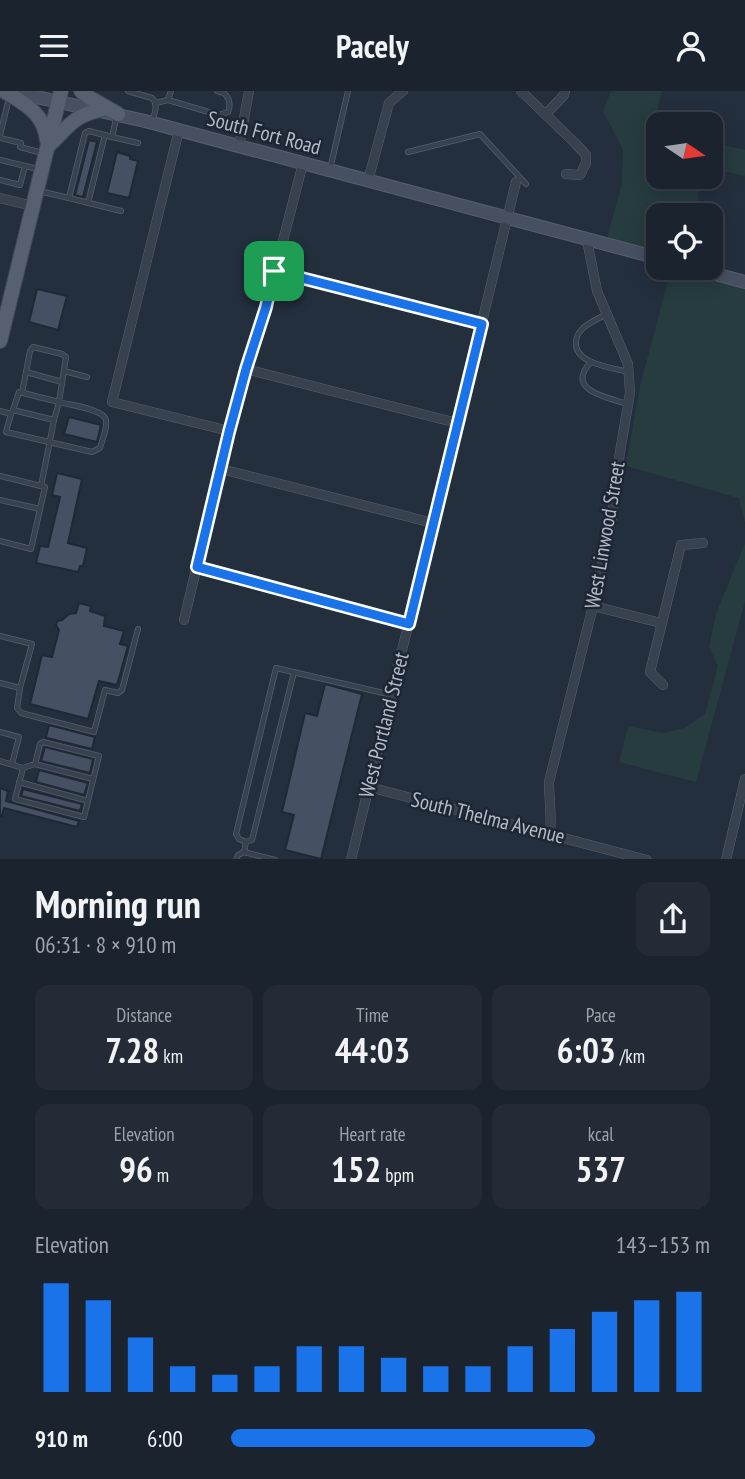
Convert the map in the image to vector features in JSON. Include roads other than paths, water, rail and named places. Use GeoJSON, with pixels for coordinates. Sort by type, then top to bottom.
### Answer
{"type":"FeatureCollection","features":[{"type":"Feature","properties":{"kind":"main road"},"geometry":{"type":"LineString","coordinates":[[81,91],[118,114]]}},
{"type":"Feature","properties":{"kind":"main road"},"geometry":{"type":"LineString","coordinates":[[9,92],[42,122],[46,129],[47,150]]}},
{"type":"Feature","properties":{"kind":"main road"},"geometry":{"type":"LineString","coordinates":[[0,341],[4,304],[33,206],[60,96]]}},
{"type":"Feature","properties":{"kind":"main road"},"geometry":{"type":"LineString","coordinates":[[47,150],[77,118],[100,110]]}},
{"type":"Feature","properties":{"kind":"street"},"geometry":{"type":"LineString","coordinates":[[239,146],[249,91]]}},
{"type":"Feature","properties":{"kind":"street"},"geometry":{"type":"LineString","coordinates":[[368,181],[389,103],[403,91]]}},
{"type":"Feature","properties":{"kind":"street"},"geometry":{"type":"LineString","coordinates":[[521,91],[586,155],[586,163],[580,175],[566,174]]}},
{"type":"Feature","properties":{"kind":"street"},"geometry":{"type":"LineString","coordinates":[[546,114],[565,91]]}},
{"type":"Feature","properties":{"kind":"street","name":"South Fort Road"},"geometry":{"type":"LineString","coordinates":[[9,92],[60,96],[100,110],[646,255]]}},
{"type":"Feature","properties":{"kind":"street"},"geometry":{"type":"LineString","coordinates":[[179,130],[112,402],[229,432]]}},
{"type":"Feature","properties":{"kind":"street"},"geometry":{"type":"LineString","coordinates":[[184,619],[229,432],[260,329],[303,163]]}},
{"type":"Feature","properties":{"kind":"street","name":"West Portland Street"},"geometry":{"type":"LineString","coordinates":[[351,859],[507,219],[521,183]]}},
{"type":"Feature","properties":{"kind":"street"},"geometry":{"type":"LineString","coordinates":[[0,198],[33,206]]}},
{"type":"Feature","properties":{"kind":"street","name":"West Linwood Street"},"geometry":{"type":"LineString","coordinates":[[550,833],[552,817],[549,782],[612,517],[631,393],[628,364],[597,291],[587,240]]}},
{"type":"Feature","properties":{"kind":"street"},"geometry":{"type":"LineString","coordinates":[[274,271],[482,324]]}},
{"type":"Feature","properties":{"kind":"street"},"geometry":{"type":"LineString","coordinates":[[723,275],[745,280]]}},
{"type":"Feature","properties":{"kind":"street"},"geometry":{"type":"LineString","coordinates":[[246,369],[457,423]]}},
{"type":"Feature","properties":{"kind":"street"},"geometry":{"type":"LineString","coordinates":[[221,469],[433,523]]}},
{"type":"Feature","properties":{"kind":"street"},"geometry":{"type":"LineString","coordinates":[[663,685],[650,673],[681,545],[703,543]]}},
{"type":"Feature","properties":{"kind":"street"},"geometry":{"type":"LineString","coordinates":[[197,567],[409,624]]}},
{"type":"Feature","properties":{"kind":"street"},"geometry":{"type":"LineString","coordinates":[[593,606],[661,623]]}},
{"type":"Feature","properties":{"kind":"street"},"geometry":{"type":"LineString","coordinates":[[726,859],[745,779]]}},
{"type":"Feature","properties":{"kind":"street","name":"South Thelma Avenue"},"geometry":{"type":"LineString","coordinates":[[369,787],[550,833],[621,856],[647,859]]}},
{"type":"Feature","properties":{"kind":"lane"},"geometry":{"type":"LineString","coordinates":[[128,91],[151,94],[156,103],[152,123]]}},
{"type":"Feature","properties":{"kind":"lane"},"geometry":{"type":"LineString","coordinates":[[167,100],[171,91]]}},
{"type":"Feature","properties":{"kind":"lane"},"geometry":{"type":"LineString","coordinates":[[156,103],[167,100],[219,115],[228,113],[230,100],[224,93],[217,91]]}},
{"type":"Feature","properties":{"kind":"lane"},"geometry":{"type":"LineString","coordinates":[[329,170],[348,91]]}},
{"type":"Feature","properties":{"kind":"lane"},"geometry":{"type":"LineString","coordinates":[[9,92],[0,136],[21,143],[20,147],[47,150]]}},
{"type":"Feature","properties":{"kind":"lane"},"geometry":{"type":"LineString","coordinates":[[112,137],[118,114]]}},
{"type":"Feature","properties":{"kind":"lane"},"geometry":{"type":"LineString","coordinates":[[69,198],[85,145],[85,133],[138,143]]}},
{"type":"Feature","properties":{"kind":"lane"},"geometry":{"type":"LineString","coordinates":[[408,152],[480,134],[521,183]]}},
{"type":"Feature","properties":{"kind":"lane"},"geometry":{"type":"LineString","coordinates":[[88,203],[88,188],[104,135]]}},
{"type":"Feature","properties":{"kind":"lane"},"geometry":{"type":"LineString","coordinates":[[0,160],[42,170]]}},
{"type":"Feature","properties":{"kind":"lane"},"geometry":{"type":"LineString","coordinates":[[0,180],[20,185],[25,166]]}},
{"type":"Feature","properties":{"kind":"lane"},"geometry":{"type":"LineString","coordinates":[[37,190],[121,211]]}},
{"type":"Feature","properties":{"kind":"lane"},"geometry":{"type":"LineString","coordinates":[[607,314],[584,327],[578,334],[578,353],[591,362],[630,372]]}},
{"type":"Feature","properties":{"kind":"lane"},"geometry":{"type":"LineString","coordinates":[[22,393],[33,347],[66,356],[41,486]]}},
{"type":"Feature","properties":{"kind":"lane"},"geometry":{"type":"LineString","coordinates":[[591,362],[582,377],[589,391],[628,404]]}},
{"type":"Feature","properties":{"kind":"lane"},"geometry":{"type":"LineString","coordinates":[[64,371],[87,377]]}},
{"type":"Feature","properties":{"kind":"lane"},"geometry":{"type":"LineString","coordinates":[[26,372],[62,382]]}},
{"type":"Feature","properties":{"kind":"lane"},"geometry":{"type":"LineString","coordinates":[[19,392],[59,403],[99,412],[104,416],[107,421],[100,448],[92,452],[6,432],[19,392]]}},
{"type":"Feature","properties":{"kind":"lane"},"geometry":{"type":"LineString","coordinates":[[0,411],[54,420]]}},
{"type":"Feature","properties":{"kind":"lane"},"geometry":{"type":"LineString","coordinates":[[0,476],[45,487],[31,548],[0,541]]}},
{"type":"Feature","properties":{"kind":"lane"},"geometry":{"type":"LineString","coordinates":[[0,500],[40,509]]}},
{"type":"Feature","properties":{"kind":"lane"},"geometry":{"type":"LineString","coordinates":[[0,636],[32,644],[20,688],[17,708],[21,713],[94,732],[105,690],[118,693],[122,690],[138,629]]}},
{"type":"Feature","properties":{"kind":"lane"},"geometry":{"type":"LineString","coordinates":[[294,672],[252,839],[246,842],[236,834],[276,668],[294,672],[392,695]]}},
{"type":"Feature","properties":{"kind":"lane"},"geometry":{"type":"LineString","coordinates":[[0,683],[20,688]]}},
{"type":"Feature","properties":{"kind":"lane"},"geometry":{"type":"LineString","coordinates":[[0,732],[19,737],[12,764]]}},
{"type":"Feature","properties":{"kind":"lane"},"geometry":{"type":"LineString","coordinates":[[23,768],[15,799],[84,817],[99,755],[43,741],[34,764]]}},
{"type":"Feature","properties":{"kind":"lane"},"geometry":{"type":"LineString","coordinates":[[0,761],[23,768],[34,764],[93,779]]}},
{"type":"Feature","properties":{"kind":"lane"},"geometry":{"type":"LineString","coordinates":[[19,782],[88,800]]}},
{"type":"Feature","properties":{"kind":"lane"},"geometry":{"type":"LineString","coordinates":[[244,852],[246,842]]}},
{"type":"Feature","properties":{"kind":"lane"},"geometry":{"type":"LineString","coordinates":[[236,859],[244,852],[275,859]]}}]}
